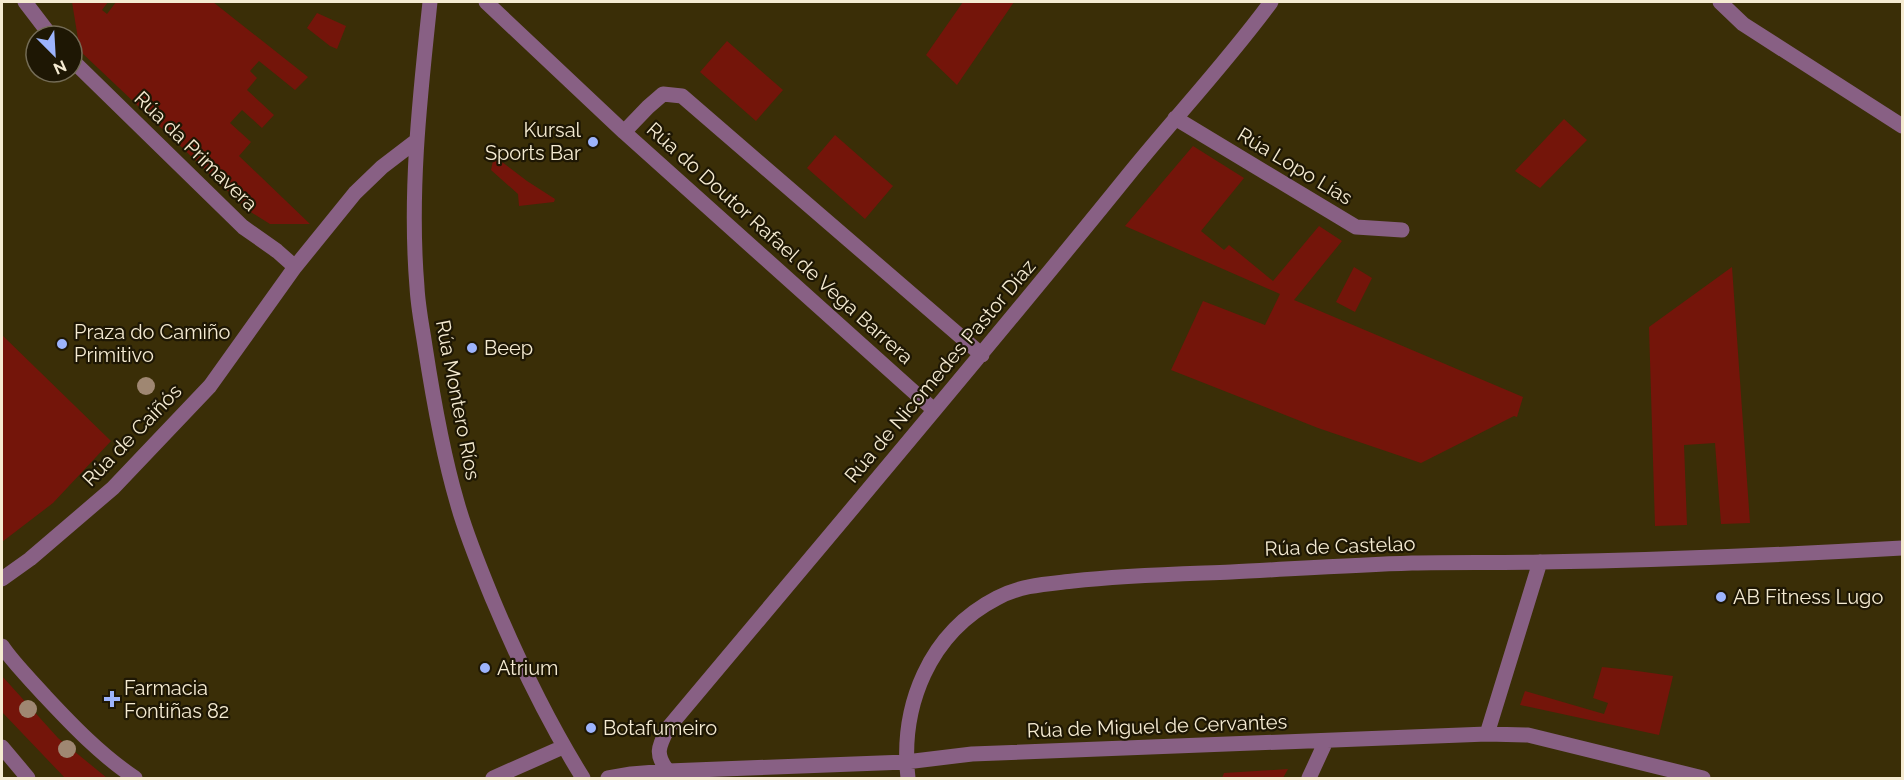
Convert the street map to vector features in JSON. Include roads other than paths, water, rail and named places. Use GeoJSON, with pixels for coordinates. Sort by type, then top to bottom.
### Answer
{"type":"FeatureCollection","features":[{"type":"Feature","properties":{"kind":"street"},"geometry":{"type":"LineString","coordinates":[[25,2],[42,24]]}},
{"type":"Feature","properties":{"kind":"street","name":"Rúa Montero Ríos"},"geometry":{"type":"LineString","coordinates":[[430,2],[416,141],[414,205],[417,288],[430,379],[456,501],[475,555],[522,668],[563,747],[583,778]]}},
{"type":"Feature","properties":{"kind":"street","name":"Rúa do Doutor Rafael de Vega Barrera"},"geometry":{"type":"LineString","coordinates":[[486,2],[624,132],[934,410]]}},
{"type":"Feature","properties":{"kind":"street","name":"Rúa de Nicomedes Pastor Díaz"},"geometry":{"type":"LineString","coordinates":[[668,771],[660,761],[658,750],[668,728],[982,355],[1271,2]]}},
{"type":"Feature","properties":{"kind":"street"},"geometry":{"type":"LineString","coordinates":[[1720,2],[1743,24],[1902,126]]}},
{"type":"Feature","properties":{"kind":"street","name":"Rúa da Primavera"},"geometry":{"type":"LineString","coordinates":[[84,72],[243,227],[295,267]]}},
{"type":"Feature","properties":{"kind":"street","name":"Rúa do Doutor Rafael de Vega Barrera"},"geometry":{"type":"LineString","coordinates":[[624,132],[663,94],[682,96],[982,355]]}},
{"type":"Feature","properties":{"kind":"street","name":"Rúa Lopo Lías"},"geometry":{"type":"LineString","coordinates":[[1174,118],[1356,226],[1402,230]]}},
{"type":"Feature","properties":{"kind":"street","name":"Rúa de Caiñós"},"geometry":{"type":"LineString","coordinates":[[2,579],[30,559],[113,488],[210,386],[295,267],[355,193],[382,167],[416,141]]}},
{"type":"Feature","properties":{"kind":"street","name":"Rúa de Castelao"},"geometry":{"type":"LineString","coordinates":[[908,778],[906,762],[912,703],[927,668],[950,636],[980,608],[1013,591],[1033,585],[1102,578],[1411,563],[1540,562],[1902,548]]}},
{"type":"Feature","properties":{"kind":"street"},"geometry":{"type":"LineString","coordinates":[[1486,734],[1540,562]]}},
{"type":"Feature","properties":{"kind":"street"},"geometry":{"type":"LineString","coordinates":[[2,646],[10,658],[66,718],[113,763],[135,778]]}},
{"type":"Feature","properties":{"kind":"street","name":"Rúa de Miguel de Cervantes"},"geometry":{"type":"LineString","coordinates":[[608,778],[668,771],[906,762],[972,754],[1486,734],[1528,735],[1697,778]]}},
{"type":"Feature","properties":{"kind":"street"},"geometry":{"type":"LineString","coordinates":[[1309,778],[1326,741]]}},
{"type":"Feature","properties":{"kind":"street"},"geometry":{"type":"LineString","coordinates":[[2,747],[28,778]]}},
{"type":"Feature","properties":{"kind":"street"},"geometry":{"type":"LineString","coordinates":[[494,778],[563,747]]}},
{"type":"Feature","properties":{"kind":"place","name":"Kursal Sports Bar"},"geometry":{"type":"Point","coordinates":[593,142]}},
{"type":"Feature","properties":{"kind":"place","name":"Praza do Camiño Primitivo"},"geometry":{"type":"Point","coordinates":[62,344]}},
{"type":"Feature","properties":{"kind":"place","name":"Beep"},"geometry":{"type":"Point","coordinates":[472,348]}},
{"type":"Feature","properties":{"kind":"place","name":"AB Fitness Lugo"},"geometry":{"type":"Point","coordinates":[1721,597]}},
{"type":"Feature","properties":{"kind":"place","name":"Atrium"},"geometry":{"type":"Point","coordinates":[485,668]}},
{"type":"Feature","properties":{"kind":"place","name":"Farmacia Fontiñas 82"},"geometry":{"type":"Point","coordinates":[112,699]}},
{"type":"Feature","properties":{"kind":"place","name":"Botafumeiro"},"geometry":{"type":"Point","coordinates":[591,728]}}]}
